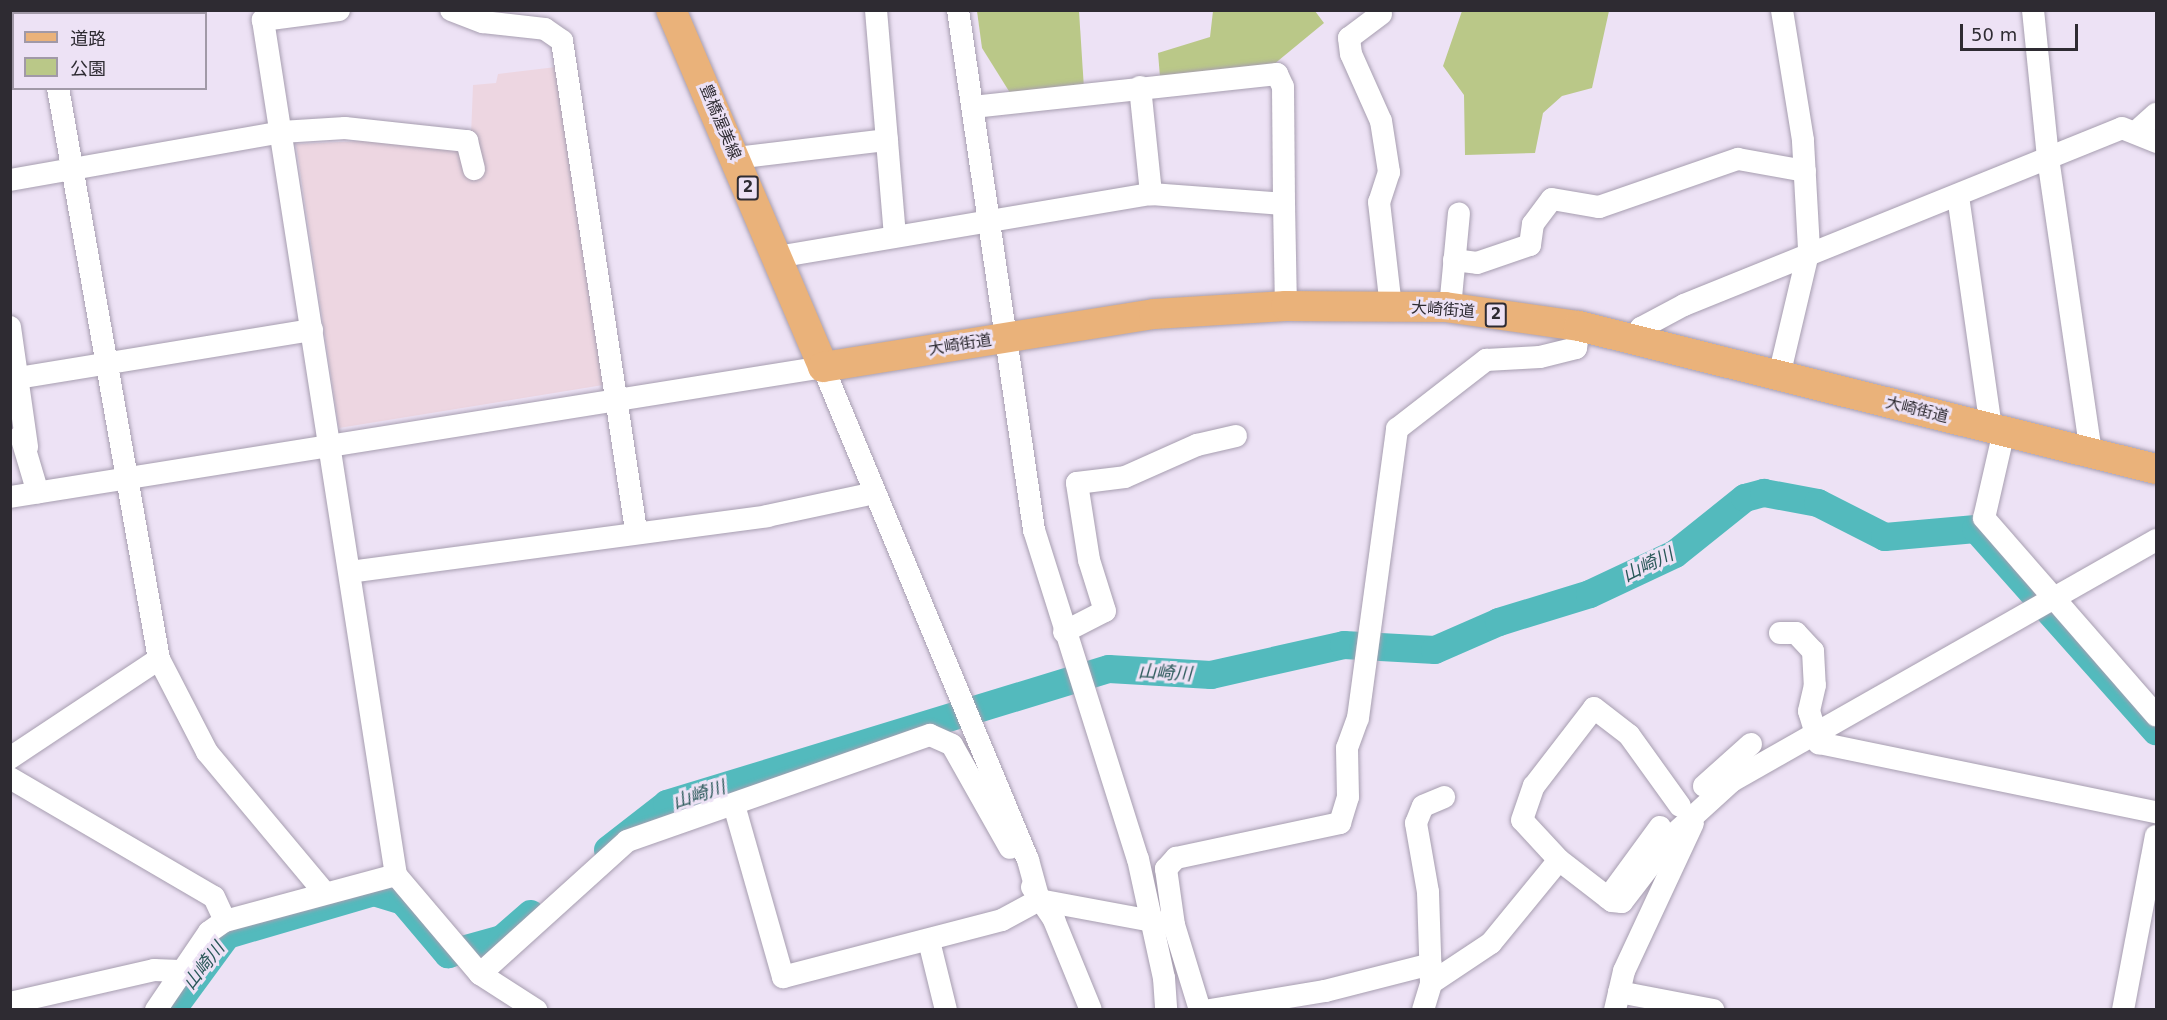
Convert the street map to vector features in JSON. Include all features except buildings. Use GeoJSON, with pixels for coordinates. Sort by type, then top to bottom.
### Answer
{"type":"FeatureCollection","features":[{"type":"Feature","properties":{"kind":"main road","name":"豊橋渥美線"},"geometry":{"type":"LineString","coordinates":[[671,10],[823,367]]}},
{"type":"Feature","properties":{"kind":"main road","name":"大崎街道"},"geometry":{"type":"LineString","coordinates":[[823,367],[1154,314],[1286,306],[1450,308],[1579,326],[2157,469]]}},
{"type":"Feature","properties":{"kind":"street"},"geometry":{"type":"LineString","coordinates":[[339,10],[263,20],[396,875],[468,959],[536,1010]]}},
{"type":"Feature","properties":{"kind":"street"},"geometry":{"type":"LineString","coordinates":[[451,10],[483,22],[545,29],[562,41],[613,400],[636,530]]}},
{"type":"Feature","properties":{"kind":"street"},"geometry":{"type":"LineString","coordinates":[[876,10],[895,234]]}},
{"type":"Feature","properties":{"kind":"street"},"geometry":{"type":"LineString","coordinates":[[958,10],[1034,530],[1064,633],[1164,923],[1200,1010]]}},
{"type":"Feature","properties":{"kind":"street"},"geometry":{"type":"LineString","coordinates":[[1779,376],[1806,257],[1805,171],[1782,10]]}},
{"type":"Feature","properties":{"kind":"street"},"geometry":{"type":"LineString","coordinates":[[2033,10],[2048,158],[2091,452]]}},
{"type":"Feature","properties":{"kind":"street"},"geometry":{"type":"LineString","coordinates":[[1380,14],[1349,38],[1351,54],[1381,121],[1389,171],[1379,202],[1391,307]]}},
{"type":"Feature","properties":{"kind":"street"},"geometry":{"type":"LineString","coordinates":[[973,107],[1140,87],[1277,74],[1283,87],[1286,306]]}},
{"type":"Feature","properties":{"kind":"street"},"geometry":{"type":"LineString","coordinates":[[1140,87],[1151,194]]}},
{"type":"Feature","properties":{"kind":"street"},"geometry":{"type":"LineString","coordinates":[[58,90],[74,171],[105,364],[159,659],[207,752],[324,892]]}},
{"type":"Feature","properties":{"kind":"street"},"geometry":{"type":"LineString","coordinates":[[1631,340],[1641,328],[1684,305],[2122,128],[2147,136],[2157,114]]}},
{"type":"Feature","properties":{"kind":"street"},"geometry":{"type":"LineString","coordinates":[[10,180],[74,171],[281,132],[345,128],[468,141],[474,169]]}},
{"type":"Feature","properties":{"kind":"street"},"geometry":{"type":"LineString","coordinates":[[735,158],[887,140]]}},
{"type":"Feature","properties":{"kind":"street"},"geometry":{"type":"LineString","coordinates":[[1454,260],[1477,263],[1530,245],[1533,224],[1552,199],[1599,207],[1738,159],[1805,171]]}},
{"type":"Feature","properties":{"kind":"street"},"geometry":{"type":"LineString","coordinates":[[777,257],[895,234],[1151,194],[1284,204]]}},
{"type":"Feature","properties":{"kind":"street"},"geometry":{"type":"LineString","coordinates":[[1958,196],[1998,430],[1984,518],[2047,600],[2157,714]]}},
{"type":"Feature","properties":{"kind":"street"},"geometry":{"type":"LineString","coordinates":[[1450,308],[1459,213]]}},
{"type":"Feature","properties":{"kind":"street"},"geometry":{"type":"LineString","coordinates":[[1166,1010],[1164,923],[1166,869],[1176,858],[1340,823],[1348,797],[1347,748],[1358,718],[1364,648],[1397,429],[1486,360],[1540,357],[1576,348],[1579,326]]}},
{"type":"Feature","properties":{"kind":"street"},"geometry":{"type":"LineString","coordinates":[[10,327],[27,447],[38,493]]}},
{"type":"Feature","properties":{"kind":"street"},"geometry":{"type":"LineString","coordinates":[[18,378],[312,330]]}},
{"type":"Feature","properties":{"kind":"street"},"geometry":{"type":"LineString","coordinates":[[10,497],[329,444],[823,367],[968,714],[1039,900]]}},
{"type":"Feature","properties":{"kind":"street"},"geometry":{"type":"LineString","coordinates":[[10,423],[27,447]]}},
{"type":"Feature","properties":{"kind":"street"},"geometry":{"type":"LineString","coordinates":[[1064,633],[1105,611],[1089,560],[1077,483],[1125,477],[1197,445],[1236,436]]}},
{"type":"Feature","properties":{"kind":"street"},"geometry":{"type":"LineString","coordinates":[[350,572],[636,530],[767,516],[874,493]]}},
{"type":"Feature","properties":{"kind":"street"},"geometry":{"type":"LineString","coordinates":[[1713,1010],[1617,1001],[1689,809],[1815,730],[2157,540]]}},
{"type":"Feature","properties":{"kind":"street"},"geometry":{"type":"LineString","coordinates":[[1780,633],[1796,633],[1813,651],[1815,685],[1809,711],[1819,743],[2157,812]]}},
{"type":"Feature","properties":{"kind":"street"},"geometry":{"type":"LineString","coordinates":[[10,758],[159,659]]}},
{"type":"Feature","properties":{"kind":"street"},"geometry":{"type":"LineString","coordinates":[[1689,809],[1629,735],[1594,708],[1534,786],[1521,820],[1559,860],[1608,898],[1622,902],[1630,897],[1689,809],[1751,744]]}},
{"type":"Feature","properties":{"kind":"street"},"geometry":{"type":"LineString","coordinates":[[468,959],[627,841],[930,735],[952,745],[1039,900],[1054,920],[1091,1010]]}},
{"type":"Feature","properties":{"kind":"street"},"geometry":{"type":"LineString","coordinates":[[10,778],[214,897],[225,921]]}},
{"type":"Feature","properties":{"kind":"street"},"geometry":{"type":"LineString","coordinates":[[1423,1010],[1431,973],[1428,892],[1416,823],[1423,806],[1444,797]]}},
{"type":"Feature","properties":{"kind":"street"},"geometry":{"type":"LineString","coordinates":[[734,805],[783,977],[929,941],[1002,920],[1039,900],[1164,923]]}},
{"type":"Feature","properties":{"kind":"street"},"geometry":{"type":"LineString","coordinates":[[2123,1010],[2157,836]]}},
{"type":"Feature","properties":{"kind":"street"},"geometry":{"type":"LineString","coordinates":[[1210,1010],[1431,973],[1491,943],[1559,860]]}},
{"type":"Feature","properties":{"kind":"street"},"geometry":{"type":"LineString","coordinates":[[156,1010],[180,970],[225,921],[324,892],[396,875]]}},
{"type":"Feature","properties":{"kind":"street"},"geometry":{"type":"LineString","coordinates":[[929,941],[946,1010]]}},
{"type":"Feature","properties":{"kind":"street"},"geometry":{"type":"LineString","coordinates":[[10,1003],[154,970],[180,970]]}},
{"type":"Feature","properties":{"kind":"shaded area"},"geometry":{"type":"Polygon","coordinates":[[[556,67],[603,385],[339,428],[296,144],[471,136],[473,85],[496,83],[498,74],[556,67]]]}},
{"type":"Feature","properties":{"kind":"green space"},"geometry":{"type":"Polygon","coordinates":[[[977,11],[1079,11],[1084,89],[1012,96],[982,48],[977,11]]]}},
{"type":"Feature","properties":{"kind":"green space"},"geometry":{"type":"Polygon","coordinates":[[[1213,11],[1315,11],[1324,23],[1273,65],[1160,77],[1158,53],[1210,37],[1213,11]]]}},
{"type":"Feature","properties":{"kind":"green space"},"geometry":{"type":"Polygon","coordinates":[[[1462,11],[1609,11],[1592,88],[1562,96],[1543,113],[1535,153],[1465,155],[1464,95],[1443,66],[1462,11]]]}},
{"type":"Feature","properties":{"kind":"waterway","name":"山崎川"},"geometry":{"type":"LineString","coordinates":[[608,850],[667,804],[1109,669],[1211,675],[1344,645],[1435,650],[1499,622],[1590,594],[1675,554],[1745,498],[1764,493],[1818,503],[1885,537],[1976,529],[2156,731]]}},
{"type":"Feature","properties":{"kind":"waterway","name":"山崎川"},"geometry":{"type":"LineString","coordinates":[[172,1010],[227,935],[374,892],[403,901],[448,954],[502,939],[531,914]]}}]}
